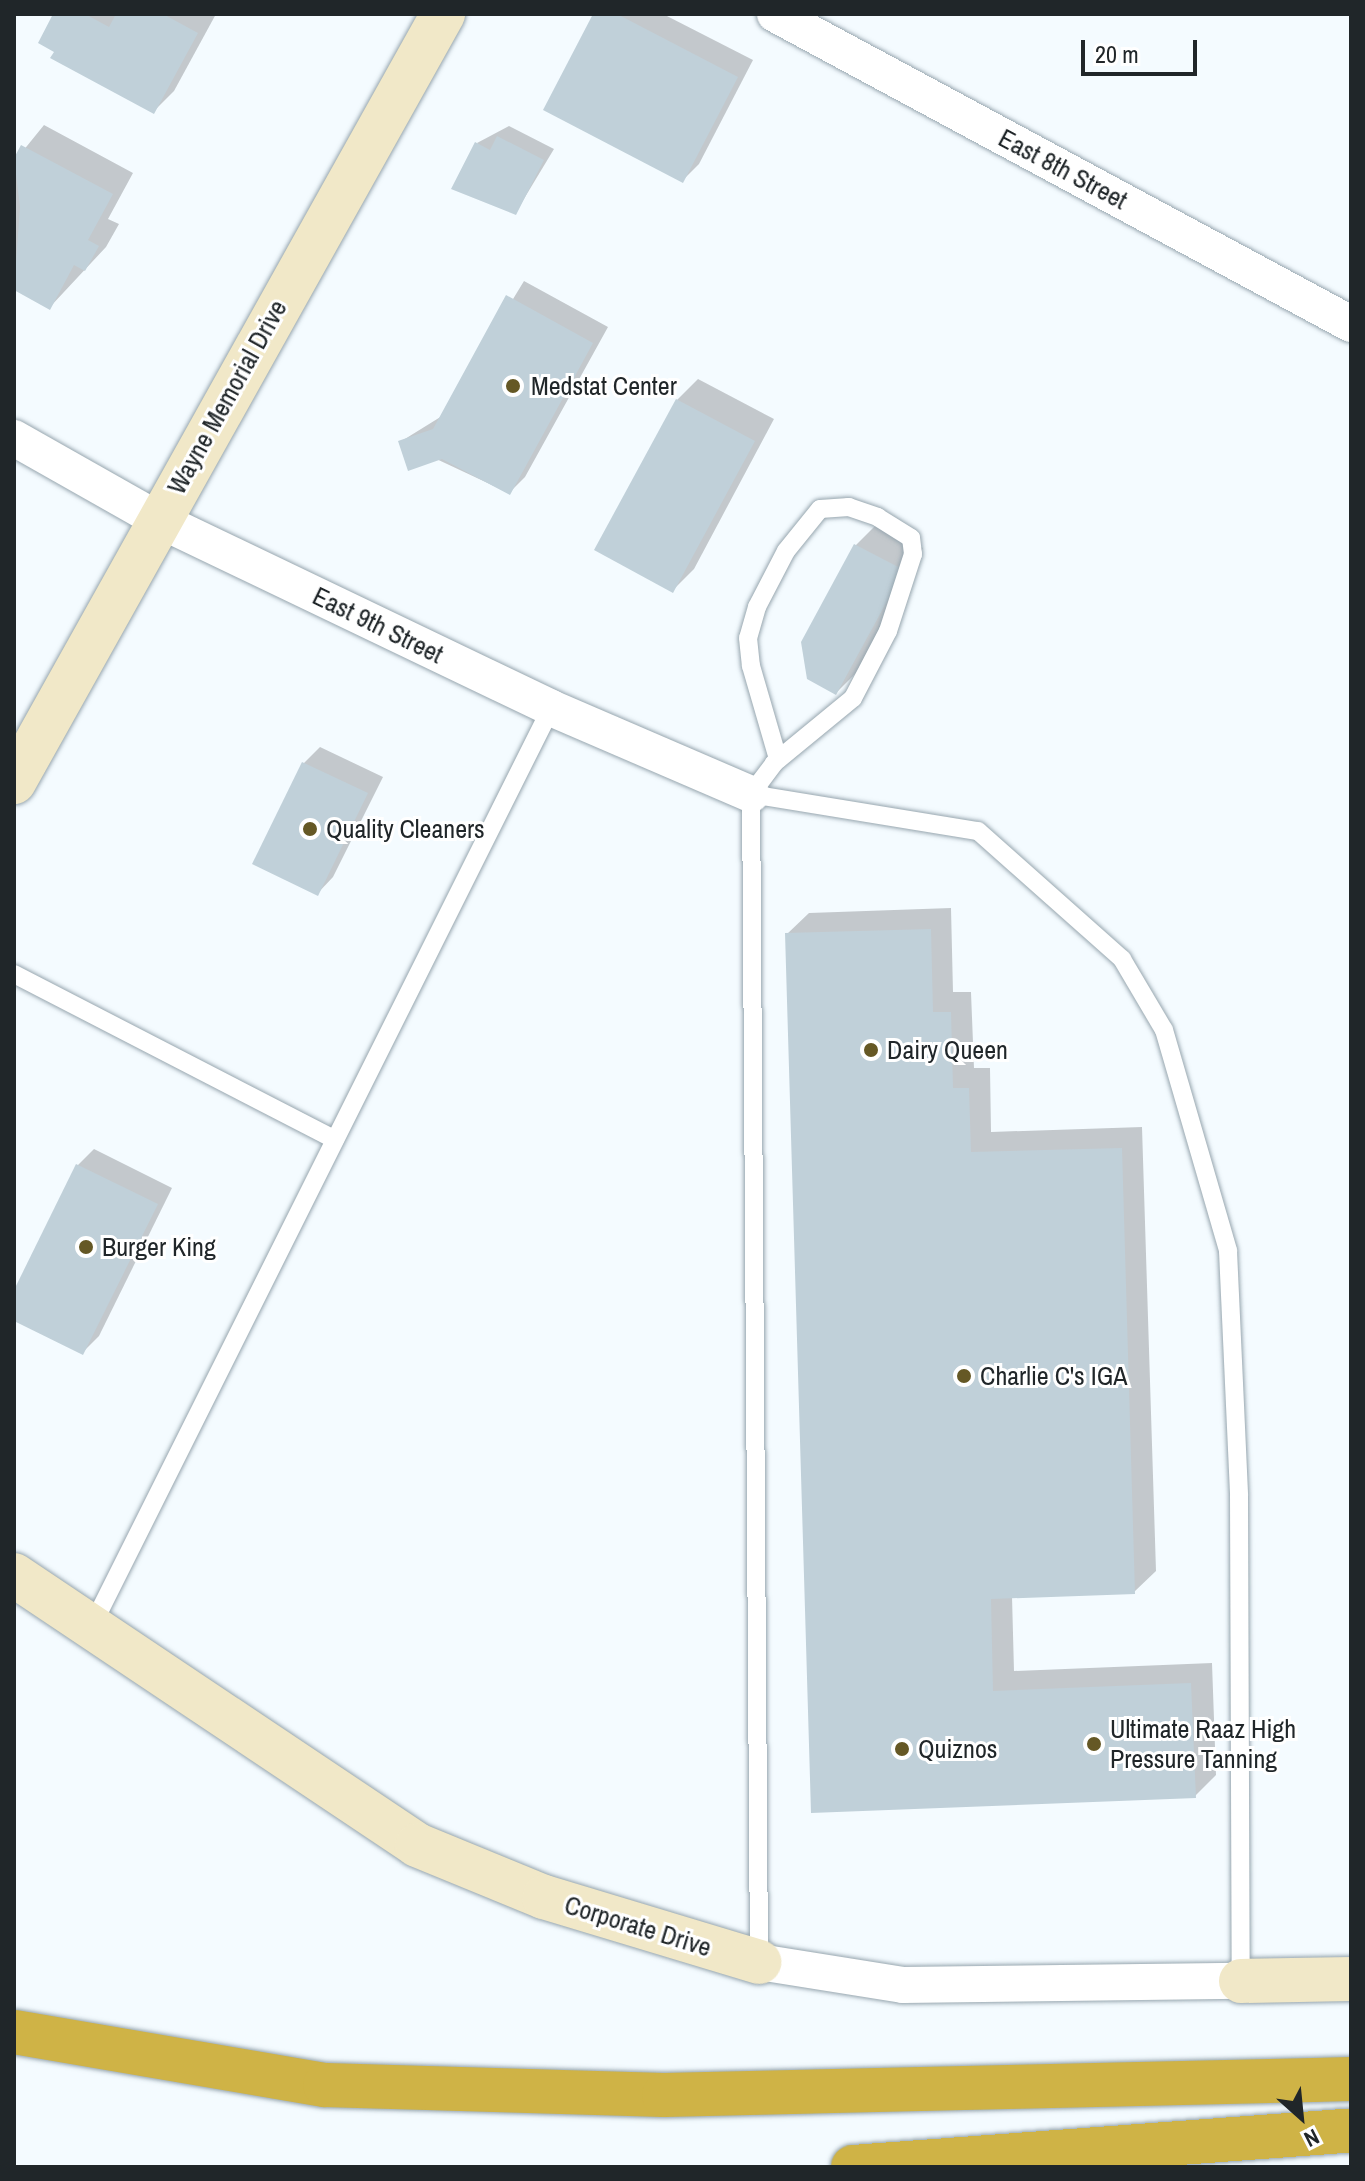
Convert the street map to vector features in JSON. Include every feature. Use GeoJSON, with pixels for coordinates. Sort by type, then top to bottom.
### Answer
{"type":"FeatureCollection","features":[{"type":"Feature","properties":{"kind":"highway"},"geometry":{"type":"LineString","coordinates":[[14,2032],[340,2086],[664,2095],[1351,2079]]}},
{"type":"Feature","properties":{"kind":"highway"},"geometry":{"type":"LineString","coordinates":[[853,2167],[1351,2130]]}},
{"type":"Feature","properties":{"kind":"street","name":"Wayne Memorial Drive"},"geometry":{"type":"LineString","coordinates":[[14,782],[26,733],[157,519],[443,14]]}},
{"type":"Feature","properties":{"kind":"street","name":"East 8th Street"},"geometry":{"type":"LineString","coordinates":[[784,16],[1351,324]]}},
{"type":"Feature","properties":{"kind":"street","name":"East 9th Street"},"geometry":{"type":"LineString","coordinates":[[14,438],[157,519],[551,708],[751,794]]}},
{"type":"Feature","properties":{"kind":"street","name":"Corporate Drive"},"geometry":{"type":"LineString","coordinates":[[14,1575],[417,1845],[544,1897],[759,1962],[903,1985],[1351,1979]]}},
{"type":"Feature","properties":{"kind":"lane"},"geometry":{"type":"LineString","coordinates":[[759,1962],[751,794],[778,759],[853,698],[903,595],[911,538],[878,517],[849,507],[820,509],[786,551],[757,607],[748,638],[751,666],[778,759]]}},
{"type":"Feature","properties":{"kind":"lane"},"geometry":{"type":"LineString","coordinates":[[92,1626],[551,708]]}},
{"type":"Feature","properties":{"kind":"lane"},"geometry":{"type":"LineString","coordinates":[[751,794],[978,831],[1122,959],[1164,1030],[1228,1251],[1239,1496],[1241,1981]]}},
{"type":"Feature","properties":{"kind":"lane"},"geometry":{"type":"LineString","coordinates":[[14,974],[335,1140]]}},
{"type":"Feature","properties":{"kind":"building"},"geometry":{"type":"Polygon","coordinates":[[[53,14],[85,14],[109,27],[116,14],[163,14],[198,33],[154,114],[50,58],[54,52],[38,43],[53,14]]]}},
{"type":"Feature","properties":{"kind":"building"},"geometry":{"type":"Polygon","coordinates":[[[593,14],[617,14],[738,77],[683,183],[543,110],[593,14]]]}},
{"type":"Feature","properties":{"kind":"building"},"geometry":{"type":"Polygon","coordinates":[[[497,136],[544,160],[516,215],[451,189],[475,142],[490,150],[497,136]]]}},
{"type":"Feature","properties":{"kind":"building"},"geometry":{"type":"Polygon","coordinates":[[[21,145],[113,194],[88,240],[99,246],[85,271],[74,265],[50,310],[14,290],[20,207],[14,158],[21,145]]]}},
{"type":"Feature","properties":{"kind":"building","name":"Medstat Center"},"geometry":{"type":"Polygon","coordinates":[[[506,295],[593,343],[510,495],[442,459],[408,471],[398,441],[433,429],[506,295]]]}},
{"type":"Feature","properties":{"kind":"building"},"geometry":{"type":"Polygon","coordinates":[[[676,399],[755,441],[673,593],[594,550],[676,399]]]}},
{"type":"Feature","properties":{"kind":"building"},"geometry":{"type":"Polygon","coordinates":[[[854,544],[904,570],[836,695],[807,679],[801,642],[854,544]]]}},
{"type":"Feature","properties":{"kind":"building","name":"Quality Cleaners"},"geometry":{"type":"Polygon","coordinates":[[[302,762],[368,793],[318,896],[252,864],[302,762]]]}},
{"type":"Feature","properties":{"kind":"building","name":"Charlie C's IGA"},"geometry":{"type":"Polygon","coordinates":[[[931,929],[933,1012],[951,1012],[953,1088],[969,1088],[971,1152],[1122,1148],[1135,1594],[991,1599],[993,1691],[1191,1683],[1196,1798],[811,1813],[785,933],[931,929]]]}},
{"type":"Feature","properties":{"kind":"building","name":"Burger King"},"geometry":{"type":"Polygon","coordinates":[[[76,1164],[158,1204],[83,1355],[14,1321],[14,1290],[76,1164]]]}},
{"type":"Feature","properties":{"kind":"place","name":"Medstat Center"},"geometry":{"type":"Point","coordinates":[513,386]}},
{"type":"Feature","properties":{"kind":"place","name":"Quality Cleaners"},"geometry":{"type":"Point","coordinates":[310,829]}},
{"type":"Feature","properties":{"kind":"place","name":"Dairy Queen"},"geometry":{"type":"Point","coordinates":[871,1050]}},
{"type":"Feature","properties":{"kind":"place","name":"Burger King"},"geometry":{"type":"Point","coordinates":[86,1247]}},
{"type":"Feature","properties":{"kind":"place","name":"Charlie C's IGA"},"geometry":{"type":"Point","coordinates":[964,1376]}},
{"type":"Feature","properties":{"kind":"place","name":"Ultimate Raaz High Pressure Tanning"},"geometry":{"type":"Point","coordinates":[1094,1744]}},
{"type":"Feature","properties":{"kind":"place","name":"Quiznos"},"geometry":{"type":"Point","coordinates":[902,1749]}}]}
